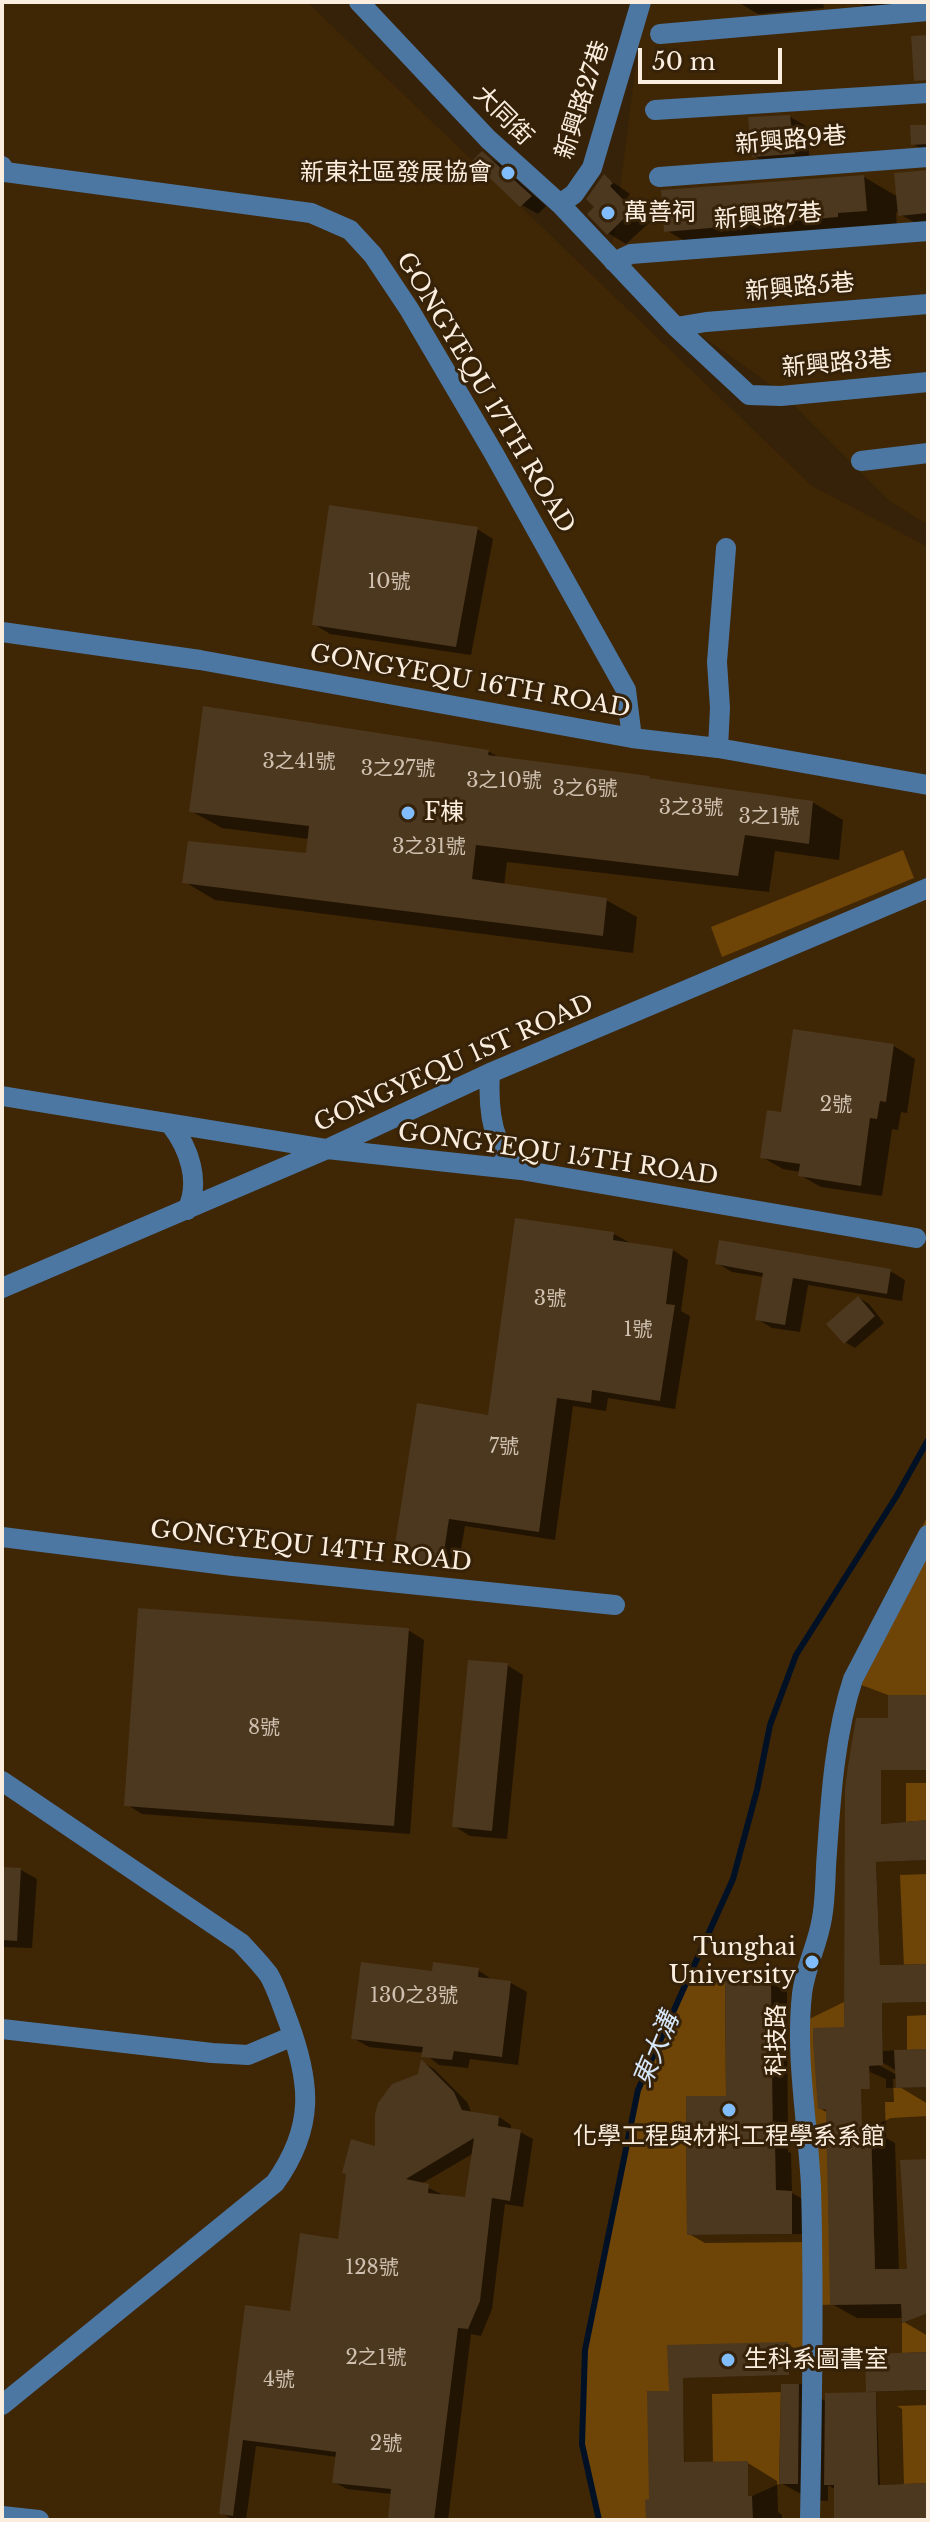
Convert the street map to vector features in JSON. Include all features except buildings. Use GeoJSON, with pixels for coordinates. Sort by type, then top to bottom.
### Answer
{"type":"FeatureCollection","features":[{"type":"Feature","properties":{"kind":"street","name":"大同街"},"geometry":{"type":"LineString","coordinates":[[359,2],[488,139],[560,204],[676,327],[749,395]]}},
{"type":"Feature","properties":{"kind":"street","name":"新興路27巷"},"geometry":{"type":"LineString","coordinates":[[560,204],[574,194],[592,168],[641,2]]}},
{"type":"Feature","properties":{"kind":"street"},"geometry":{"type":"LineString","coordinates":[[660,34],[928,11]]}},
{"type":"Feature","properties":{"kind":"street"},"geometry":{"type":"LineString","coordinates":[[655,110],[928,93]]}},
{"type":"Feature","properties":{"kind":"street","name":"新興路9巷"},"geometry":{"type":"LineString","coordinates":[[659,177],[928,157]]}},
{"type":"Feature","properties":{"kind":"street","name":"GONGYEQU 17TH ROAD"},"geometry":{"type":"LineString","coordinates":[[2,166],[5,172],[311,213],[350,230],[373,255],[409,309],[626,690],[632,738]]}},
{"type":"Feature","properties":{"kind":"street","name":"新興路7巷"},"geometry":{"type":"LineString","coordinates":[[614,262],[631,254],[928,231]]}},
{"type":"Feature","properties":{"kind":"street","name":"新興路5巷"},"geometry":{"type":"LineString","coordinates":[[676,327],[928,304]]}},
{"type":"Feature","properties":{"kind":"street","name":"新興路3巷"},"geometry":{"type":"LineString","coordinates":[[749,395],[781,396],[928,382]]}},
{"type":"Feature","properties":{"kind":"street"},"geometry":{"type":"LineString","coordinates":[[861,461],[928,453]]}},
{"type":"Feature","properties":{"kind":"street"},"geometry":{"type":"LineString","coordinates":[[718,748],[720,708],[717,662],[726,548]]}},
{"type":"Feature","properties":{"kind":"street","name":"GONGYEQU 16TH ROAD"},"geometry":{"type":"LineString","coordinates":[[2,632],[200,660],[632,738],[718,748],[926,786]]}},
{"type":"Feature","properties":{"kind":"street","name":"GONGYEQU 1ST ROAD"},"geometry":{"type":"LineString","coordinates":[[2,1288],[327,1149],[490,1073],[928,888]]}},
{"type":"Feature","properties":{"kind":"street"},"geometry":{"type":"LineString","coordinates":[[490,1073],[488,1104],[499,1140],[512,1164],[521,1170]]}},
{"type":"Feature","properties":{"kind":"street","name":"GONGYEQU 15TH ROAD"},"geometry":{"type":"LineString","coordinates":[[2,1096],[327,1149],[521,1170],[916,1238]]}},
{"type":"Feature","properties":{"kind":"street"},"geometry":{"type":"LineString","coordinates":[[171,1125],[190,1161],[193,1189],[187,1210]]}},
{"type":"Feature","properties":{"kind":"street","name":"科技路"},"geometry":{"type":"LineString","coordinates":[[810,2520],[814,2305],[811,2185],[803,2084],[802,1992],[822,1919],[828,1832],[846,1701],[853,1679],[928,1535]]}},
{"type":"Feature","properties":{"kind":"street","name":"GONGYEQU 14TH ROAD"},"geometry":{"type":"LineString","coordinates":[[2,1537],[233,1566],[615,1605]]}},
{"type":"Feature","properties":{"kind":"street"},"geometry":{"type":"LineString","coordinates":[[2,1781],[241,1943],[269,1976],[293,2036],[305,2078],[307,2107],[300,2140],[290,2163],[275,2183],[2,2405]]}},
{"type":"Feature","properties":{"kind":"street"},"geometry":{"type":"LineString","coordinates":[[2,2029],[248,2055],[293,2036]]}},
{"type":"Feature","properties":{"kind":"street"},"geometry":{"type":"LineString","coordinates":[[2,2516],[39,2520]]}},
{"type":"Feature","properties":{"kind":"shaded area"},"geometry":{"type":"Polygon","coordinates":[[[2,2],[307,2],[812,486],[928,547],[928,2520],[2,2520],[2,2]]]}},
{"type":"Feature","properties":{"kind":"shaded area"},"geometry":{"type":"Polygon","coordinates":[[[644,2],[928,2],[928,525],[888,500],[780,391],[602,266],[614,236],[644,2]]]}},
{"type":"Feature","properties":{"kind":"shaded area"},"geometry":{"type":"Polygon","coordinates":[[[903,850],[914,878],[722,957],[711,927],[903,850]]]}},
{"type":"Feature","properties":{"kind":"shaded area"},"geometry":{"type":"Polygon","coordinates":[[[928,1515],[928,1695],[888,1695],[848,1680],[928,1515]]]}},
{"type":"Feature","properties":{"kind":"shaded area"},"geometry":{"type":"Polygon","coordinates":[[[881,1763],[889,1770],[928,1770],[928,1820],[881,1824],[881,1763]]]}},
{"type":"Feature","properties":{"kind":"shaded area"},"geometry":{"type":"Polygon","coordinates":[[[928,1860],[928,1964],[880,1965],[876,1862],[928,1860]]]}},
{"type":"Feature","properties":{"kind":"shaded area"},"geometry":{"type":"Polygon","coordinates":[[[725,1981],[726,2096],[686,2096],[687,2235],[811,2234],[801,2023],[844,2002],[846,2067],[869,2067],[870,2072],[886,2079],[886,2088],[928,2087],[928,2116],[891,2118],[871,2127],[876,2304],[814,2305],[813,2384],[781,2384],[779,2484],[752,2496],[646,2500],[646,2520],[599,2520],[582,2444],[585,2350],[638,2090],[687,1982],[725,1981]],[[788,2343],[669,2378],[789,2375],[788,2343]],[[648,2391],[685,2492],[683,2391],[648,2391]]]}},
{"type":"Feature","properties":{"kind":"shaded area"},"geometry":{"type":"Polygon","coordinates":[[[928,2002],[928,2049],[883,2051],[882,2003],[928,2002]]]}},
{"type":"Feature","properties":{"kind":"shaded area"},"geometry":{"type":"Polygon","coordinates":[[[928,2312],[928,2352],[902,2353],[902,2323],[928,2312]]]}},
{"type":"Feature","properties":{"kind":"shaded area"},"geometry":{"type":"Polygon","coordinates":[[[928,2390],[928,2483],[880,2485],[876,2392],[928,2390]]]}},
{"type":"Feature","properties":{"kind":"waterway","name":"東大溝"},"geometry":{"type":"LineString","coordinates":[[599,2520],[582,2444],[585,2350],[638,2090],[733,1879],[757,1790],[770,1725],[796,1655],[896,1497],[928,1440]]}},
{"type":"Feature","properties":{"kind":"place","name":"新東社區發展協會"},"geometry":{"type":"Point","coordinates":[508,173]}},
{"type":"Feature","properties":{"kind":"place","name":"萬善祠"},"geometry":{"type":"Point","coordinates":[608,213]}},
{"type":"Feature","properties":{"kind":"place","name":"F棟"},"geometry":{"type":"Point","coordinates":[408,813]}},
{"type":"Feature","properties":{"kind":"place","name":"Tunghai University"},"geometry":{"type":"Point","coordinates":[812,1962]}},
{"type":"Feature","properties":{"kind":"place","name":"化學工程與材料工程學系系館"},"geometry":{"type":"Point","coordinates":[729,2110]}},
{"type":"Feature","properties":{"kind":"place","name":"生科系圖書室"},"geometry":{"type":"Point","coordinates":[728,2360]}}]}
